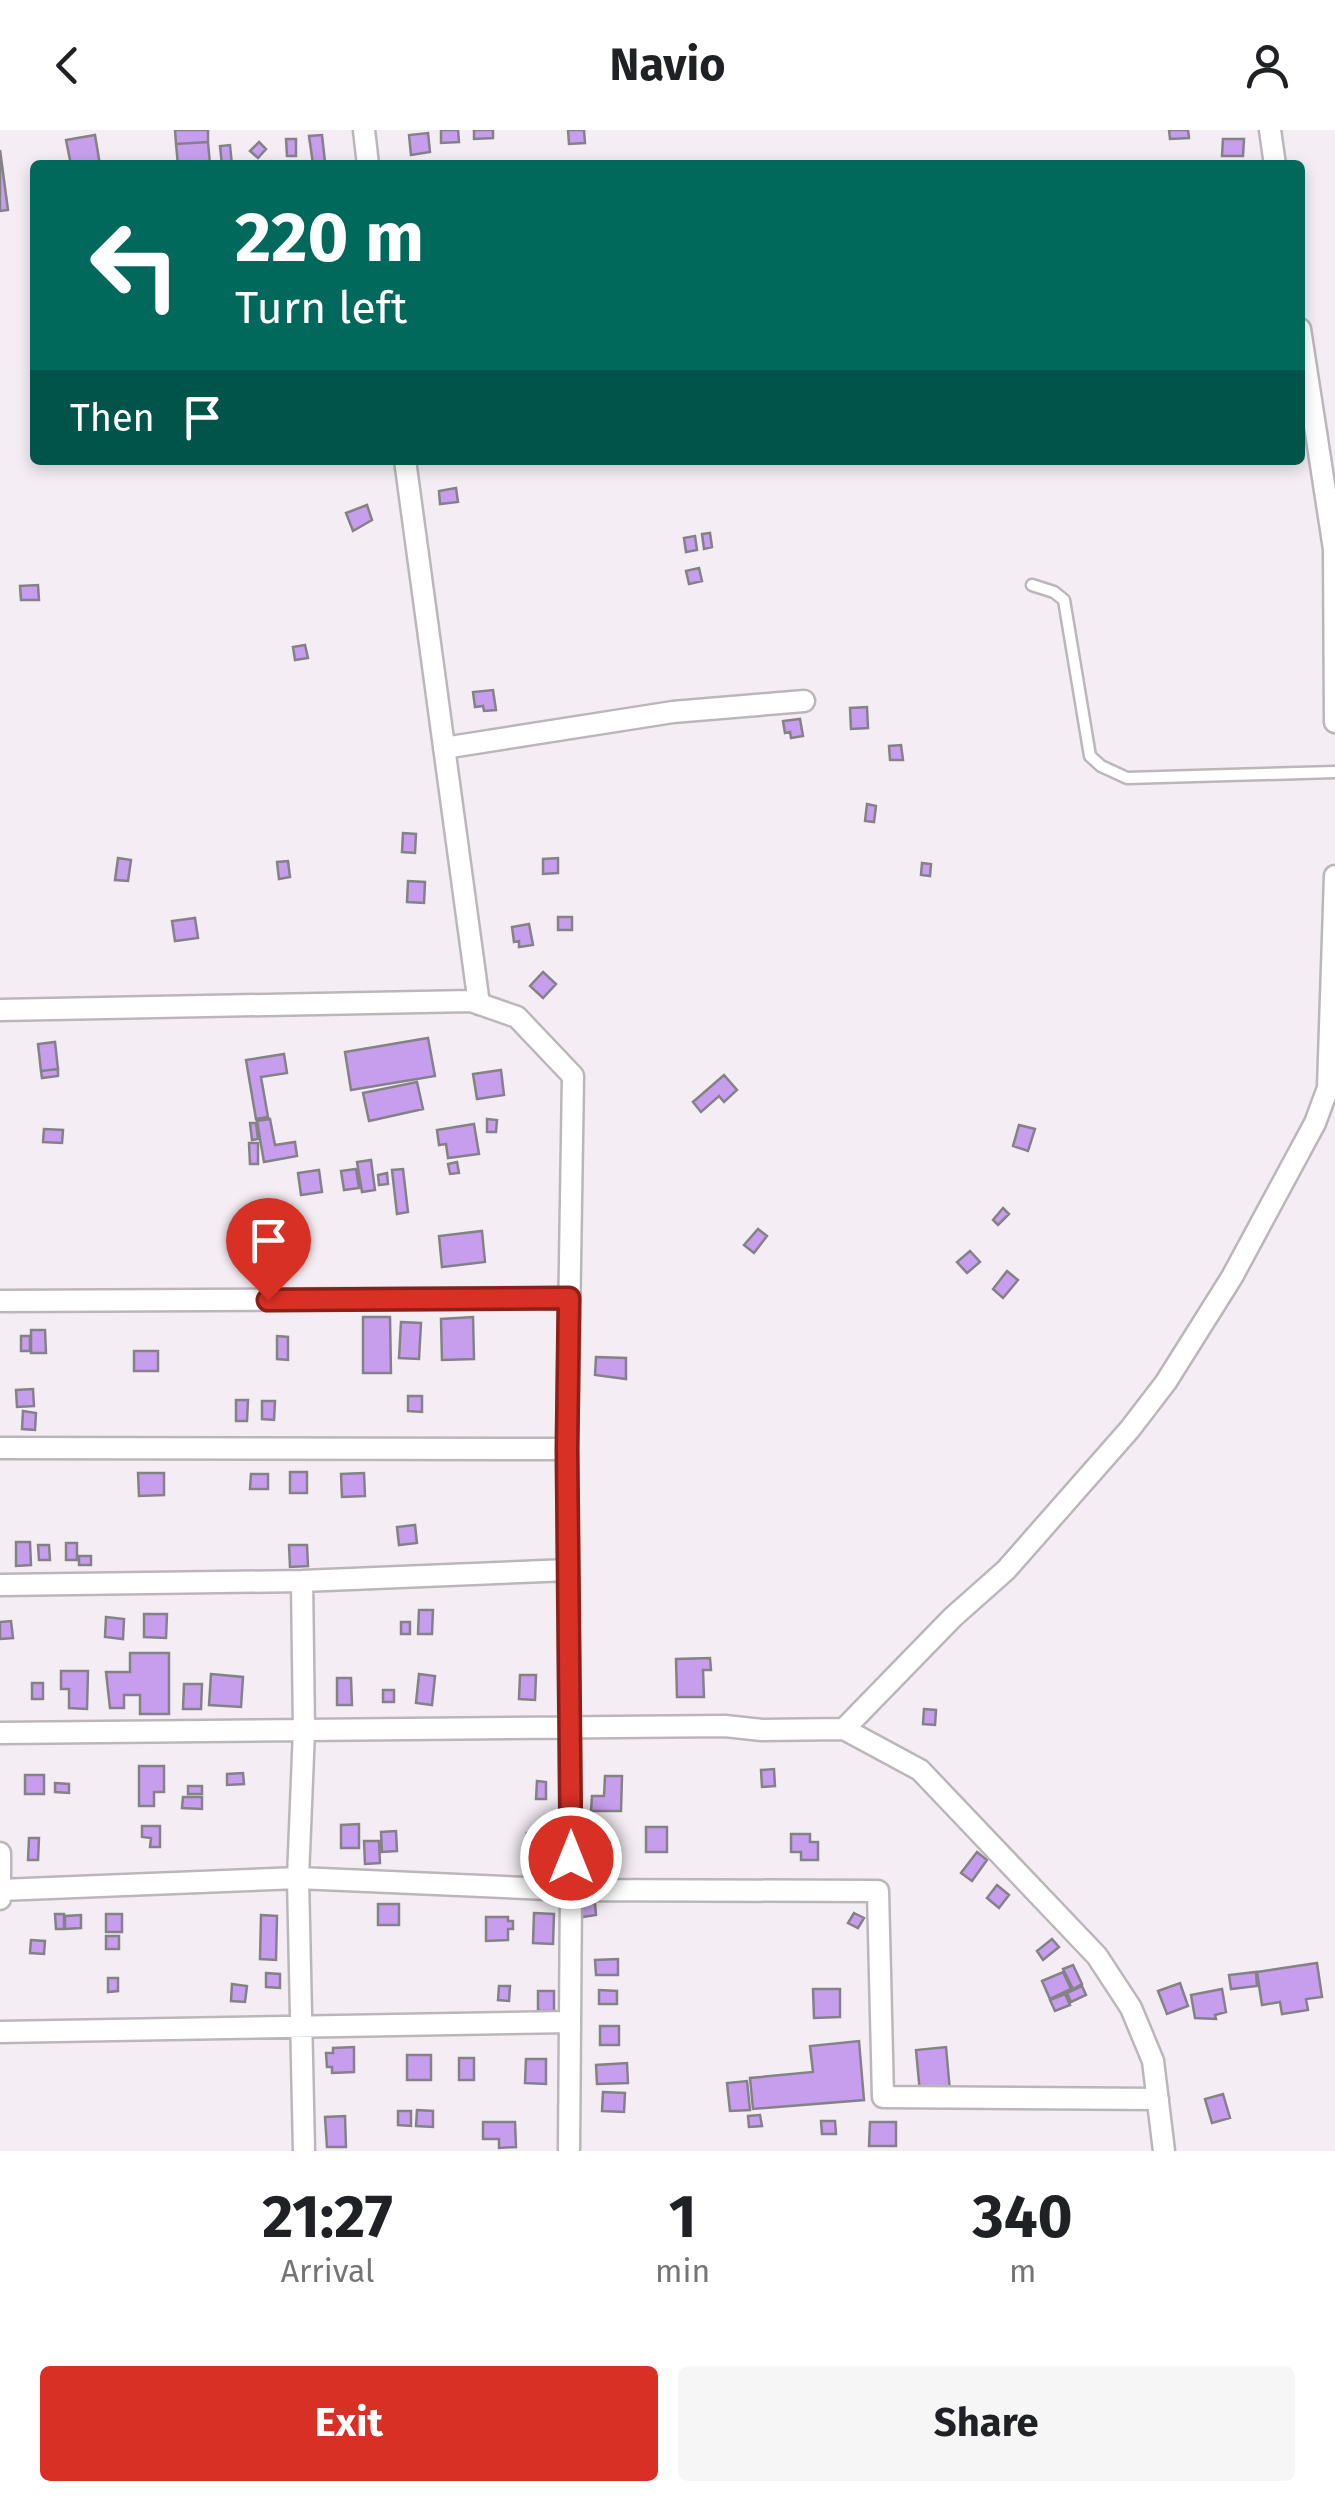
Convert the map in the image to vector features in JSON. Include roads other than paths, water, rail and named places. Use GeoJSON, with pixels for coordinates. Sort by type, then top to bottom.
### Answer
{"type":"FeatureCollection","features":[{"type":"Feature","properties":{"kind":"street"},"geometry":{"type":"LineString","coordinates":[[364,130],[367,160]]}},
{"type":"Feature","properties":{"kind":"street"},"geometry":{"type":"LineString","coordinates":[[1270,130],[1275,160]]}},
{"type":"Feature","properties":{"kind":"street"},"geometry":{"type":"LineString","coordinates":[[1305,361],[1334,549],[1335,722]]}},
{"type":"Feature","properties":{"kind":"street"},"geometry":{"type":"LineString","coordinates":[[406,465],[480,1004]]}},
{"type":"Feature","properties":{"kind":"street"},"geometry":{"type":"LineString","coordinates":[[444,748],[673,712],[804,702]]}},
{"type":"Feature","properties":{"kind":"street"},"geometry":{"type":"LineString","coordinates":[[844,1729],[953,1616],[1006,1570],[1120,1441],[1166,1382],[1232,1276],[1315,1122],[1328,1088],[1335,876]]}},
{"type":"Feature","properties":{"kind":"street"},"geometry":{"type":"LineString","coordinates":[[0,1010],[471,1001],[517,1017],[573,1076],[567,1449],[571,1890],[568,2151]]}},
{"type":"Feature","properties":{"kind":"street"},"geometry":{"type":"LineString","coordinates":[[0,1300],[569,1298]]}},
{"type":"Feature","properties":{"kind":"street"},"geometry":{"type":"LineString","coordinates":[[0,1448],[567,1449]]}},
{"type":"Feature","properties":{"kind":"street"},"geometry":{"type":"LineString","coordinates":[[0,1585],[302,1582],[568,1570]]}},
{"type":"Feature","properties":{"kind":"street"},"geometry":{"type":"LineString","coordinates":[[302,1582],[304,1730],[298,1878],[304,2151]]}},
{"type":"Feature","properties":{"kind":"street"},"geometry":{"type":"LineString","coordinates":[[0,1732],[725,1726],[762,1730],[844,1729],[920,1770],[1098,1956],[1131,2008],[1153,2060],[1164,2151]]}},
{"type":"Feature","properties":{"kind":"street"},"geometry":{"type":"LineString","coordinates":[[0,1853],[0,1899]]}},
{"type":"Feature","properties":{"kind":"street"},"geometry":{"type":"LineString","coordinates":[[1,1890],[298,1878],[571,1890],[878,1891],[883,2097],[1158,2098]]}},
{"type":"Feature","properties":{"kind":"street"},"geometry":{"type":"LineString","coordinates":[[0,2032],[570,2022]]}},
{"type":"Feature","properties":{"kind":"lane"},"geometry":{"type":"LineString","coordinates":[[1032,585],[1064,600],[1090,756],[1100,766],[1127,778],[1335,772]]}}]}
